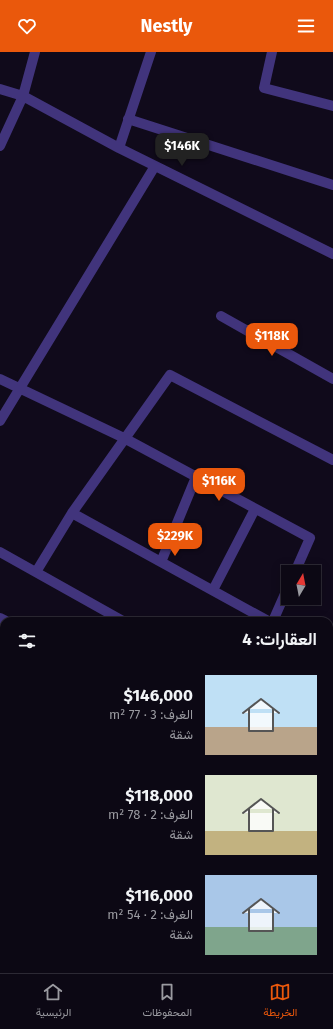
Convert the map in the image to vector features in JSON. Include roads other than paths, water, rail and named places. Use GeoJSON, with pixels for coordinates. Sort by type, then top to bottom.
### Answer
{"type":"FeatureCollection","features":[{"type":"Feature","properties":{"kind":"street"},"geometry":{"type":"LineString","coordinates":[[0,146],[23,96],[35,52]]}},
{"type":"Feature","properties":{"kind":"street"},"geometry":{"type":"LineString","coordinates":[[119,148],[151,52]]}},
{"type":"Feature","properties":{"kind":"street"},"geometry":{"type":"LineString","coordinates":[[272,52],[264,88],[333,106]]}},
{"type":"Feature","properties":{"kind":"street"},"geometry":{"type":"LineString","coordinates":[[0,89],[23,96],[119,148],[333,254]]}},
{"type":"Feature","properties":{"kind":"street"},"geometry":{"type":"LineString","coordinates":[[128,118],[333,185]]}},
{"type":"Feature","properties":{"kind":"street"},"geometry":{"type":"LineString","coordinates":[[0,421],[155,166]]}},
{"type":"Feature","properties":{"kind":"street"},"geometry":{"type":"LineString","coordinates":[[221,316],[333,379]]}},
{"type":"Feature","properties":{"kind":"street"},"geometry":{"type":"LineString","coordinates":[[36,572],[72,513],[170,375],[333,460]]}},
{"type":"Feature","properties":{"kind":"street"},"geometry":{"type":"LineString","coordinates":[[0,379],[124,438],[310,538],[298,565]]}},
{"type":"Feature","properties":{"kind":"street"},"geometry":{"type":"LineString","coordinates":[[160,562],[196,477]]}},
{"type":"Feature","properties":{"kind":"street"},"geometry":{"type":"LineString","coordinates":[[213,590],[255,509]]}},
{"type":"Feature","properties":{"kind":"street"},"geometry":{"type":"LineString","coordinates":[[72,513],[261,617]]}},
{"type":"Feature","properties":{"kind":"street"},"geometry":{"type":"LineString","coordinates":[[0,552],[114,617]]}},
{"type":"Feature","properties":{"kind":"street"},"geometry":{"type":"LineString","coordinates":[[275,617],[281,603]]}}]}
